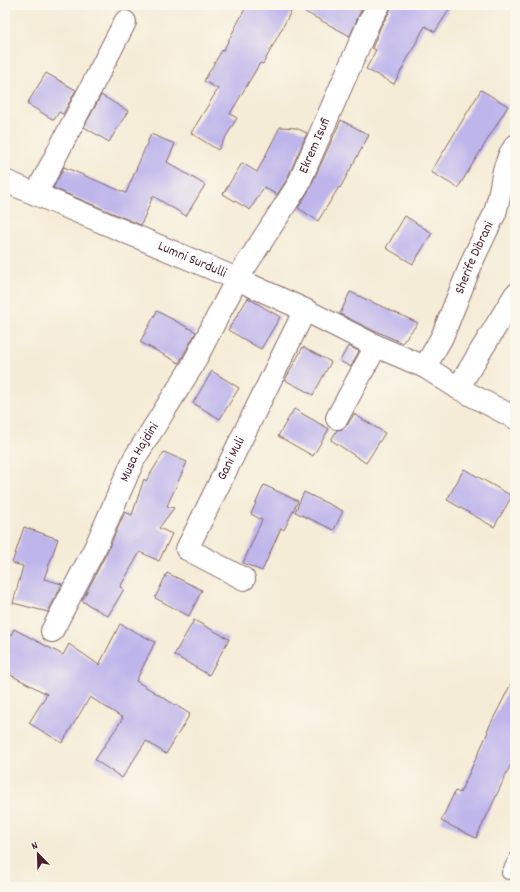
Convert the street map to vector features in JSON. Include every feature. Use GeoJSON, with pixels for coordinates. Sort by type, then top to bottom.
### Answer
{"type":"FeatureCollection","features":[{"type":"Feature","properties":{"kind":"street","name":"Ekrem Isufi"},"geometry":{"type":"LineString","coordinates":[[237,279],[298,185],[370,20],[379,5]]}},
{"type":"Feature","properties":{"kind":"street"},"geometry":{"type":"LineString","coordinates":[[36,194],[125,22]]}},
{"type":"Feature","properties":{"kind":"street","name":"Sherife Dibrani"},"geometry":{"type":"LineString","coordinates":[[424,367],[442,337],[474,257],[495,213],[504,170],[510,154],[515,146]]}},
{"type":"Feature","properties":{"kind":"street","name":"Lumni Surdulli"},"geometry":{"type":"LineString","coordinates":[[5,181],[237,279],[305,310],[376,346],[424,367],[458,388],[515,418]]}},
{"type":"Feature","properties":{"kind":"street","name":"Musa Hajdini"},"geometry":{"type":"LineString","coordinates":[[52,632],[96,546],[134,459],[191,368],[237,279]]}},
{"type":"Feature","properties":{"kind":"street"},"geometry":{"type":"LineString","coordinates":[[458,388],[515,295]]}},
{"type":"Feature","properties":{"kind":"street","name":"Gani Muli"},"geometry":{"type":"LineString","coordinates":[[244,579],[187,549],[305,310]]}},
{"type":"Feature","properties":{"kind":"street"},"geometry":{"type":"LineString","coordinates":[[337,418],[376,346]]}},
{"type":"Feature","properties":{"kind":"lane"},"geometry":{"type":"LineString","coordinates":[[508,873],[515,859]]}},
{"type":"Feature","properties":{"kind":"building"},"geometry":{"type":"Polygon","coordinates":[[[247,5],[364,5],[350,36],[294,6],[263,64],[260,63],[230,114],[237,118],[218,150],[191,133],[218,89],[204,81],[222,50],[223,51],[247,5]]]}},
{"type":"Feature","properties":{"kind":"building"},"geometry":{"type":"Polygon","coordinates":[[[391,5],[452,5],[435,32],[425,26],[394,84],[366,69],[376,50],[372,48],[381,26],[390,11],[391,5]]]}},
{"type":"Feature","properties":{"kind":"building"},"geometry":{"type":"Polygon","coordinates":[[[46,73],[76,90],[63,114],[59,112],[54,120],[27,104],[46,73]]]}},
{"type":"Feature","properties":{"kind":"building"},"geometry":{"type":"Polygon","coordinates":[[[481,90],[508,106],[458,188],[431,172],[481,90]]]}},
{"type":"Feature","properties":{"kind":"building"},"geometry":{"type":"Polygon","coordinates":[[[101,95],[128,111],[109,142],[84,127],[101,95]]]}},
{"type":"Feature","properties":{"kind":"building"},"geometry":{"type":"Polygon","coordinates":[[[341,120],[369,135],[340,188],[339,187],[318,221],[298,208],[309,190],[341,120]]]}},
{"type":"Feature","properties":{"kind":"building"},"geometry":{"type":"Polygon","coordinates":[[[280,127],[296,128],[307,133],[287,179],[277,195],[264,187],[250,210],[223,194],[242,163],[257,172],[280,127]]]}},
{"type":"Feature","properties":{"kind":"building"},"geometry":{"type":"Polygon","coordinates":[[[151,134],[175,144],[167,162],[205,185],[186,216],[153,196],[141,225],[53,188],[64,167],[126,193],[151,134]]]}},
{"type":"Feature","properties":{"kind":"building"},"geometry":{"type":"Polygon","coordinates":[[[405,216],[432,233],[413,264],[386,248],[405,216]]]}},
{"type":"Feature","properties":{"kind":"building"},"geometry":{"type":"Polygon","coordinates":[[[350,292],[418,323],[402,343],[376,332],[340,314],[350,292]]]}},
{"type":"Feature","properties":{"kind":"building"},"geometry":{"type":"Polygon","coordinates":[[[248,298],[280,317],[261,349],[228,330],[248,298]]]}},
{"type":"Feature","properties":{"kind":"building"},"geometry":{"type":"Polygon","coordinates":[[[157,311],[196,332],[179,363],[140,342],[157,311]]]}},
{"type":"Feature","properties":{"kind":"building"},"geometry":{"type":"Polygon","coordinates":[[[348,346],[359,351],[351,367],[340,361],[348,346]]]}},
{"type":"Feature","properties":{"kind":"building"},"geometry":{"type":"Polygon","coordinates":[[[303,347],[331,362],[313,395],[285,380],[303,347]]]}},
{"type":"Feature","properties":{"kind":"building"},"geometry":{"type":"Polygon","coordinates":[[[212,371],[239,388],[220,419],[193,403],[212,371]]]}},
{"type":"Feature","properties":{"kind":"building"},"geometry":{"type":"Polygon","coordinates":[[[294,409],[329,429],[313,456],[278,436],[294,409]]]}},
{"type":"Feature","properties":{"kind":"building"},"geometry":{"type":"Polygon","coordinates":[[[354,414],[385,433],[366,463],[331,440],[337,430],[343,429],[348,424],[354,414]]]}},
{"type":"Feature","properties":{"kind":"building"},"geometry":{"type":"Polygon","coordinates":[[[164,452],[187,462],[167,506],[174,508],[159,528],[172,534],[159,561],[140,552],[120,587],[124,589],[108,616],[82,601],[125,512],[132,515],[144,479],[146,481],[164,452]]]}},
{"type":"Feature","properties":{"kind":"building"},"geometry":{"type":"Polygon","coordinates":[[[464,469],[512,496],[494,527],[447,500],[464,469]]]}},
{"type":"Feature","properties":{"kind":"building"},"geometry":{"type":"Polygon","coordinates":[[[264,485],[298,501],[284,530],[281,528],[262,571],[243,563],[262,520],[251,514],[264,485]]]}},
{"type":"Feature","properties":{"kind":"building"},"geometry":{"type":"Polygon","coordinates":[[[304,492],[343,511],[334,530],[295,512],[304,492]]]}},
{"type":"Feature","properties":{"kind":"building"},"geometry":{"type":"Polygon","coordinates":[[[24,527],[58,539],[44,579],[62,584],[48,612],[13,603],[23,566],[12,563],[24,527]]]}},
{"type":"Feature","properties":{"kind":"building"},"geometry":{"type":"Polygon","coordinates":[[[167,573],[202,590],[189,616],[155,598],[167,573]]]}},
{"type":"Feature","properties":{"kind":"building"},"geometry":{"type":"Polygon","coordinates":[[[194,620],[229,639],[209,675],[174,655],[194,620]]]}},
{"type":"Feature","properties":{"kind":"building"},"geometry":{"type":"Polygon","coordinates":[[[120,624],[155,642],[136,681],[190,714],[166,754],[146,741],[122,778],[95,760],[123,718],[90,697],[62,743],[29,723],[47,694],[5,672],[5,646],[14,629],[63,655],[69,644],[99,665],[120,624]]]}},
{"type":"Feature","properties":{"kind":"building"},"geometry":{"type":"Polygon","coordinates":[[[515,676],[515,755],[476,838],[441,821],[455,791],[460,793],[488,732],[487,731],[515,676]]]}}]}
